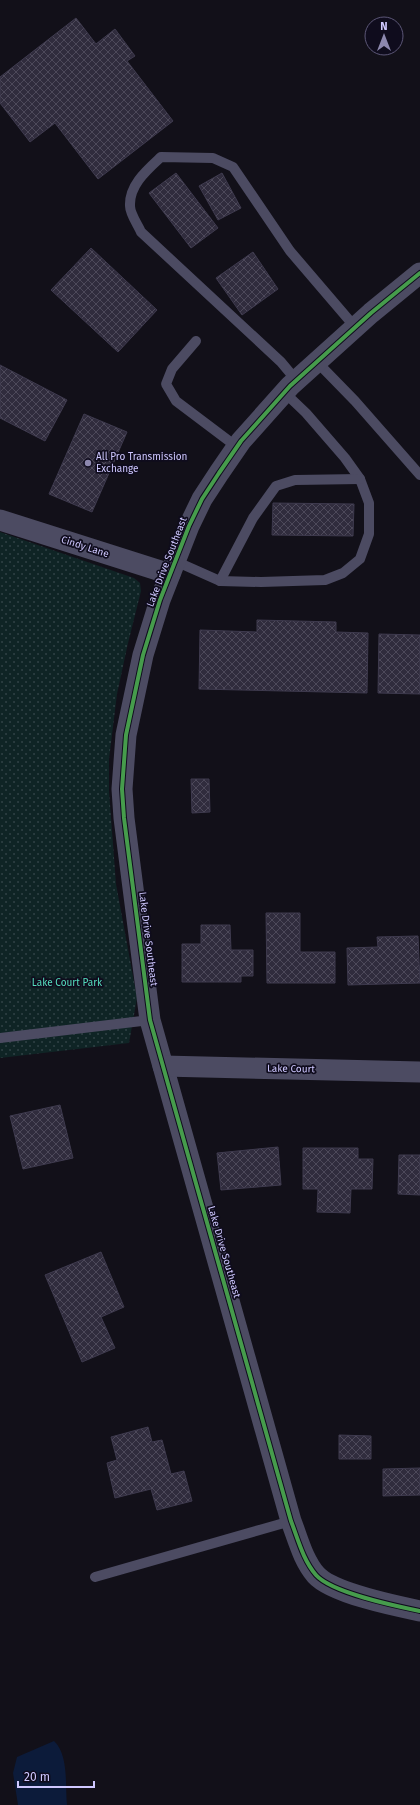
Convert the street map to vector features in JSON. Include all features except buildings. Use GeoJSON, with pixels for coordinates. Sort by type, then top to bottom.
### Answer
{"type":"FeatureCollection","features":[{"type":"Feature","properties":{"kind":"street","name":"Lake Drive Southeast"},"geometry":{"type":"LineString","coordinates":[[420,273],[355,327],[290,386],[237,446],[202,499],[172,567],[143,655],[130,708],[123,762],[124,818],[150,1020],[291,1521],[303,1555],[316,1575],[343,1591],[420,1611]]}},
{"type":"Feature","properties":{"kind":"street","name":"Cindy Lane"},"geometry":{"type":"LineString","coordinates":[[0,520],[172,567]]}},
{"type":"Feature","properties":{"kind":"street","name":"Lake Court"},"geometry":{"type":"LineString","coordinates":[[163,1066],[420,1072]]}},
{"type":"Feature","properties":{"kind":"lane"},"geometry":{"type":"LineString","coordinates":[[172,567],[220,581],[325,580],[343,573],[360,558],[369,534],[369,503],[360,479],[345,458],[306,412],[290,386],[281,362],[141,232],[129,207],[133,186],[161,157],[213,158],[233,167],[290,252],[355,327]]}},
{"type":"Feature","properties":{"kind":"lane"},"geometry":{"type":"LineString","coordinates":[[196,341],[172,369],[166,384],[176,401],[237,446]]}},
{"type":"Feature","properties":{"kind":"lane"},"geometry":{"type":"LineString","coordinates":[[317,362],[355,401],[420,475]]}},
{"type":"Feature","properties":{"kind":"lane"},"geometry":{"type":"LineString","coordinates":[[220,581],[253,518],[276,486],[295,480],[360,479]]}},
{"type":"Feature","properties":{"kind":"lane"},"geometry":{"type":"LineString","coordinates":[[0,1038],[150,1020]]}},
{"type":"Feature","properties":{"kind":"lane"},"geometry":{"type":"LineString","coordinates":[[95,1577],[291,1521]]}},
{"type":"Feature","properties":{"kind":"green space","name":"Lake Court Park"},"geometry":{"type":"Polygon","coordinates":[[[0,532],[134,578],[140,583],[141,591],[117,694],[109,759],[109,791],[116,884],[137,998],[129,1043],[0,1058],[0,532]]]}},
{"type":"Feature","properties":{"kind":"water"},"geometry":{"type":"Polygon","coordinates":[[[54,1741],[59,1747],[64,1762],[67,1805],[18,1805],[13,1773],[17,1757],[54,1741]]]}},
{"type":"Feature","properties":{"kind":"cycle path"},"geometry":{"type":"LineString","coordinates":[[420,273],[371,313],[290,386],[241,441],[202,499],[189,526],[160,600],[143,655],[126,735],[122,789],[124,818],[150,1020],[291,1521],[304,1556],[311,1569],[324,1582],[336,1588],[365,1598],[420,1611]]}},
{"type":"Feature","properties":{"kind":"place","name":"All Pro Transmission Exchange"},"geometry":{"type":"Point","coordinates":[88,463]}}]}
